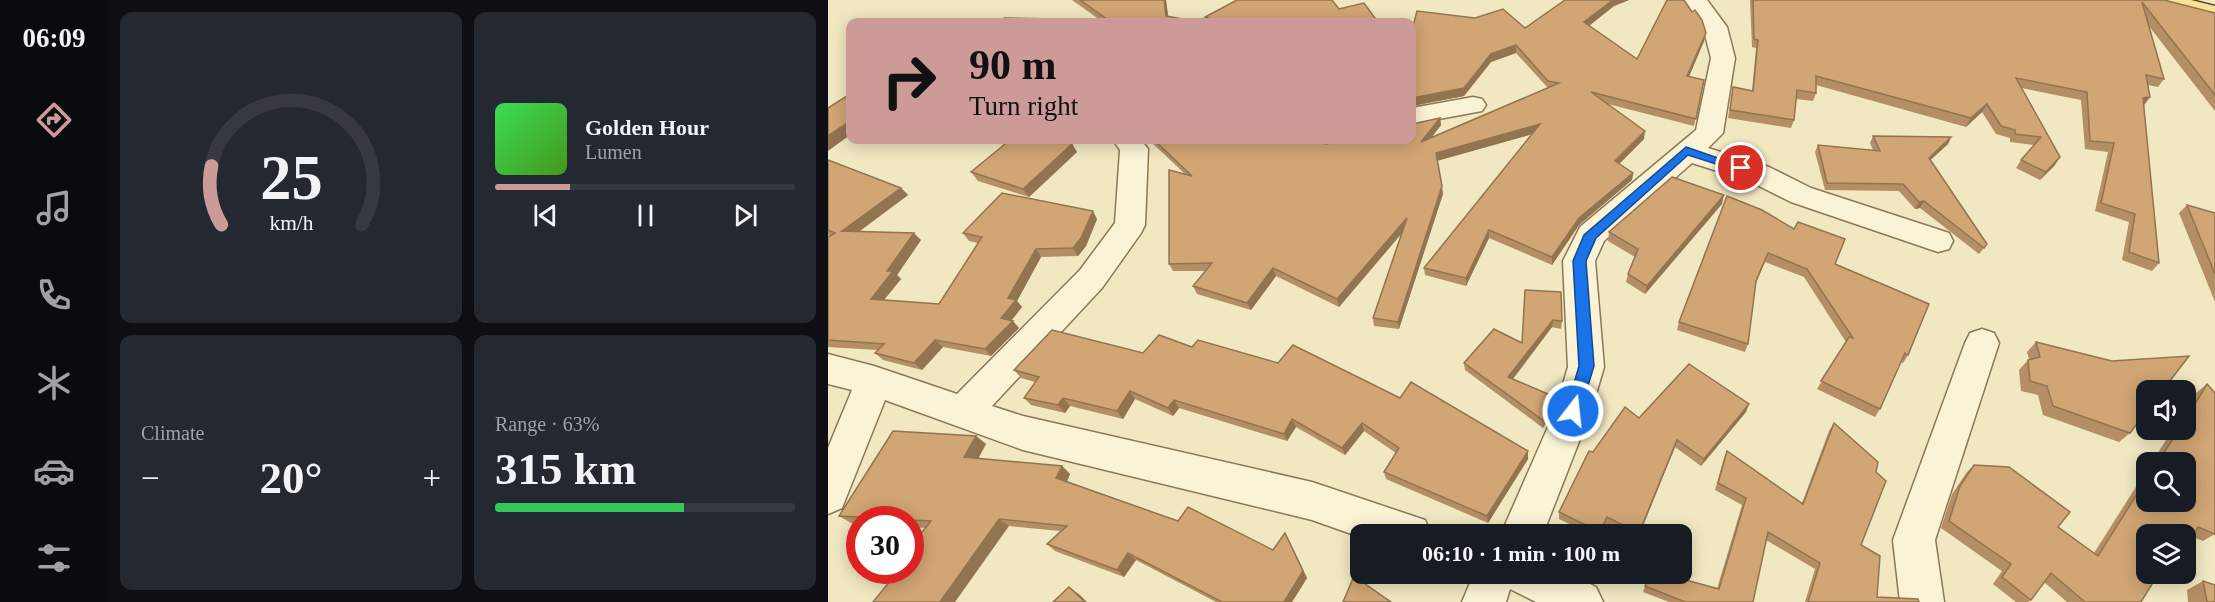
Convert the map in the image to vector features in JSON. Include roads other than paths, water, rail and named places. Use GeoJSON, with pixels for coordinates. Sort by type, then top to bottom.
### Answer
{"type":"FeatureCollection","features":[{"type":"Feature","properties":{"kind":"main road"},"geometry":{"type":"LineString","coordinates":[[2164,0],[2215,13]]}},
{"type":"Feature","properties":{"kind":"street"},"geometry":{"type":"LineString","coordinates":[[1526,524],[1573,411],[1586,366],[1579,261],[1591,235],[1709,133],[1723,58],[1715,27],[1695,0]]}},
{"type":"Feature","properties":{"kind":"street"},"geometry":{"type":"LineString","coordinates":[[1416,115],[1473,105]]}},
{"type":"Feature","properties":{"kind":"street"},"geometry":{"type":"LineString","coordinates":[[963,412],[1091,279],[1130,225],[1134,149],[1130,144]]}},
{"type":"Feature","properties":{"kind":"street"},"geometry":{"type":"LineString","coordinates":[[1686,151],[1759,174],[1801,195],[1938,241]]}},
{"type":"Feature","properties":{"kind":"street"},"geometry":{"type":"LineString","coordinates":[[1922,602],[1914,540],[1982,343]]}},
{"type":"Feature","properties":{"kind":"street"},"geometry":{"type":"LineString","coordinates":[[828,369],[874,381],[1023,433],[1312,501],[1380,524]]}},
{"type":"Feature","properties":{"kind":"street"},"geometry":{"type":"LineString","coordinates":[[828,495],[874,381]]}},
{"type":"Feature","properties":{"kind":"street"},"geometry":{"type":"LineString","coordinates":[[1484,602],[1491,584]]}},
{"type":"Feature","properties":{"kind":"street"},"geometry":{"type":"LineString","coordinates":[[1545,584],[1581,602]]}}]}
